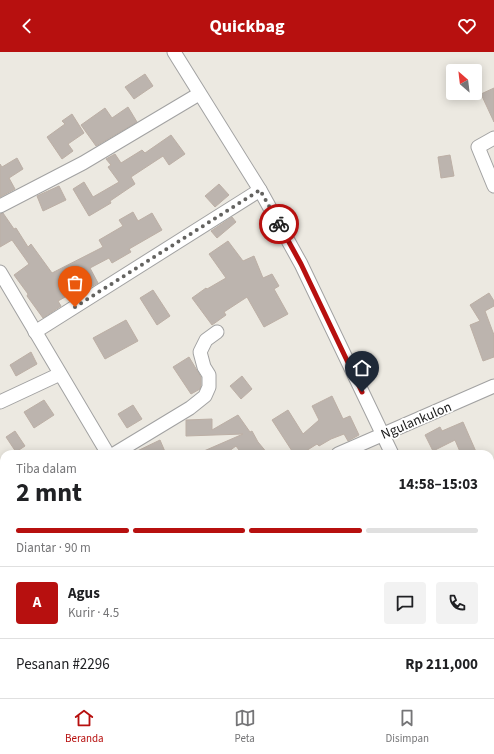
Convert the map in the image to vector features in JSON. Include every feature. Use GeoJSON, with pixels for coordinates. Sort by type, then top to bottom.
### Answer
{"type":"FeatureCollection","features":[{"type":"Feature","properties":{"kind":"street"},"geometry":{"type":"LineString","coordinates":[[174,52],[260,190],[301,264],[390,450]]}},
{"type":"Feature","properties":{"kind":"street"},"geometry":{"type":"LineString","coordinates":[[0,206],[83,163],[199,94]]}},
{"type":"Feature","properties":{"kind":"street"},"geometry":{"type":"LineString","coordinates":[[494,138],[478,147],[494,186]]}},
{"type":"Feature","properties":{"kind":"street"},"geometry":{"type":"LineString","coordinates":[[36,332],[260,190]]}},
{"type":"Feature","properties":{"kind":"street"},"geometry":{"type":"LineString","coordinates":[[0,272],[106,450]]}},
{"type":"Feature","properties":{"kind":"street"},"geometry":{"type":"LineString","coordinates":[[121,450],[190,408],[205,396],[209,387],[209,375],[204,367],[200,352],[206,340],[217,332]]}},
{"type":"Feature","properties":{"kind":"street"},"geometry":{"type":"LineString","coordinates":[[0,402],[60,374]]}},
{"type":"Feature","properties":{"kind":"street","name":"Ngulankulon"},"geometry":{"type":"LineString","coordinates":[[347,450],[494,386]]}},
{"type":"Feature","properties":{"kind":"building"},"geometry":{"type":"Polygon","coordinates":[[[145,74],[153,86],[134,99],[125,87],[145,74]]]}},
{"type":"Feature","properties":{"kind":"building"},"geometry":{"type":"Polygon","coordinates":[[[494,88],[494,122],[482,96],[482,94],[494,88]]]}},
{"type":"Feature","properties":{"kind":"building"},"geometry":{"type":"Polygon","coordinates":[[[128,107],[137,122],[96,146],[81,125],[105,108],[112,118],[128,107]]]}},
{"type":"Feature","properties":{"kind":"building"},"geometry":{"type":"Polygon","coordinates":[[[72,114],[84,133],[68,144],[73,151],[62,159],[47,137],[65,124],[62,121],[72,114]]]}},
{"type":"Feature","properties":{"kind":"building"},"geometry":{"type":"Polygon","coordinates":[[[171,135],[185,154],[169,165],[163,156],[131,177],[135,184],[110,201],[111,203],[89,216],[73,189],[84,182],[93,197],[119,182],[108,167],[111,165],[106,159],[115,154],[121,163],[142,150],[145,153],[171,135]]]}},
{"type":"Feature","properties":{"kind":"building"},"geometry":{"type":"Polygon","coordinates":[[[450,155],[454,176],[441,178],[438,157],[450,155]]]}},
{"type":"Feature","properties":{"kind":"building"},"geometry":{"type":"Polygon","coordinates":[[[17,158],[23,169],[9,178],[15,189],[0,197],[0,164],[2,167],[17,158]]]}},
{"type":"Feature","properties":{"kind":"building"},"geometry":{"type":"Polygon","coordinates":[[[219,184],[229,195],[215,207],[205,196],[219,184]]]}},
{"type":"Feature","properties":{"kind":"building"},"geometry":{"type":"Polygon","coordinates":[[[59,186],[66,200],[43,211],[37,196],[59,186]]]}},
{"type":"Feature","properties":{"kind":"building"},"geometry":{"type":"Polygon","coordinates":[[[133,212],[138,221],[152,213],[162,230],[129,249],[131,252],[112,263],[109,258],[90,268],[98,283],[87,289],[85,286],[58,301],[61,306],[43,318],[14,275],[29,264],[12,240],[0,247],[0,214],[3,213],[14,229],[16,228],[28,247],[31,244],[52,273],[103,247],[99,240],[123,226],[119,220],[133,212]]]}},
{"type":"Feature","properties":{"kind":"building"},"geometry":{"type":"Polygon","coordinates":[[[232,217],[236,222],[217,238],[211,231],[232,217]]]}},
{"type":"Feature","properties":{"kind":"building"},"geometry":{"type":"Polygon","coordinates":[[[228,241],[243,261],[254,256],[263,278],[272,274],[279,286],[274,289],[288,314],[264,327],[247,297],[224,312],[226,315],[212,325],[192,298],[206,288],[207,289],[226,278],[209,254],[228,241]]]}},
{"type":"Feature","properties":{"kind":"building"},"geometry":{"type":"Polygon","coordinates":[[[153,290],[170,316],[157,325],[140,298],[153,290]]]}},
{"type":"Feature","properties":{"kind":"building"},"geometry":{"type":"Polygon","coordinates":[[[489,293],[494,301],[494,306],[485,311],[494,335],[494,357],[483,361],[470,325],[480,321],[470,305],[489,293]]]}},
{"type":"Feature","properties":{"kind":"building"},"geometry":{"type":"Polygon","coordinates":[[[126,320],[138,341],[105,359],[93,338],[126,320]]]}},
{"type":"Feature","properties":{"kind":"building"},"geometry":{"type":"Polygon","coordinates":[[[31,352],[37,364],[16,376],[10,365],[31,352]]]}},
{"type":"Feature","properties":{"kind":"building"},"geometry":{"type":"Polygon","coordinates":[[[189,357],[201,377],[200,389],[191,394],[173,367],[189,357]]]}},
{"type":"Feature","properties":{"kind":"building"},"geometry":{"type":"Polygon","coordinates":[[[242,376],[252,389],[241,399],[230,386],[242,376]]]}},
{"type":"Feature","properties":{"kind":"building"},"geometry":{"type":"Polygon","coordinates":[[[332,396],[343,419],[350,416],[359,435],[348,441],[344,434],[319,446],[317,444],[307,450],[291,450],[272,420],[288,410],[303,434],[319,420],[312,406],[332,396]]]}},
{"type":"Feature","properties":{"kind":"building"},"geometry":{"type":"Polygon","coordinates":[[[44,400],[54,415],[34,428],[24,412],[44,400]]]}},
{"type":"Feature","properties":{"kind":"building"},"geometry":{"type":"Polygon","coordinates":[[[133,405],[142,419],[127,428],[118,414],[133,405]]]}},
{"type":"Feature","properties":{"kind":"building"},"geometry":{"type":"Polygon","coordinates":[[[238,415],[250,432],[252,431],[265,450],[239,450],[236,446],[230,450],[206,450],[243,434],[186,436],[186,420],[212,419],[212,430],[238,415]]]}},
{"type":"Feature","properties":{"kind":"building"},"geometry":{"type":"Polygon","coordinates":[[[463,422],[475,450],[459,450],[455,440],[432,450],[425,435],[440,427],[442,431],[463,422]]]}},
{"type":"Feature","properties":{"kind":"building"},"geometry":{"type":"Polygon","coordinates":[[[15,431],[25,446],[19,450],[15,450],[6,437],[15,431]]]}},
{"type":"Feature","properties":{"kind":"building"},"geometry":{"type":"Polygon","coordinates":[[[160,440],[164,450],[139,450],[160,440]]]}},
{"type":"Feature","properties":{"kind":"way so far"},"geometry":{"type":"LineString","coordinates":[[75,307],[260,190],[279,224]]}},
{"type":"Feature","properties":{"kind":"route"},"geometry":{"type":"LineString","coordinates":[[279,224],[301,264],[362,392]]}}]}
